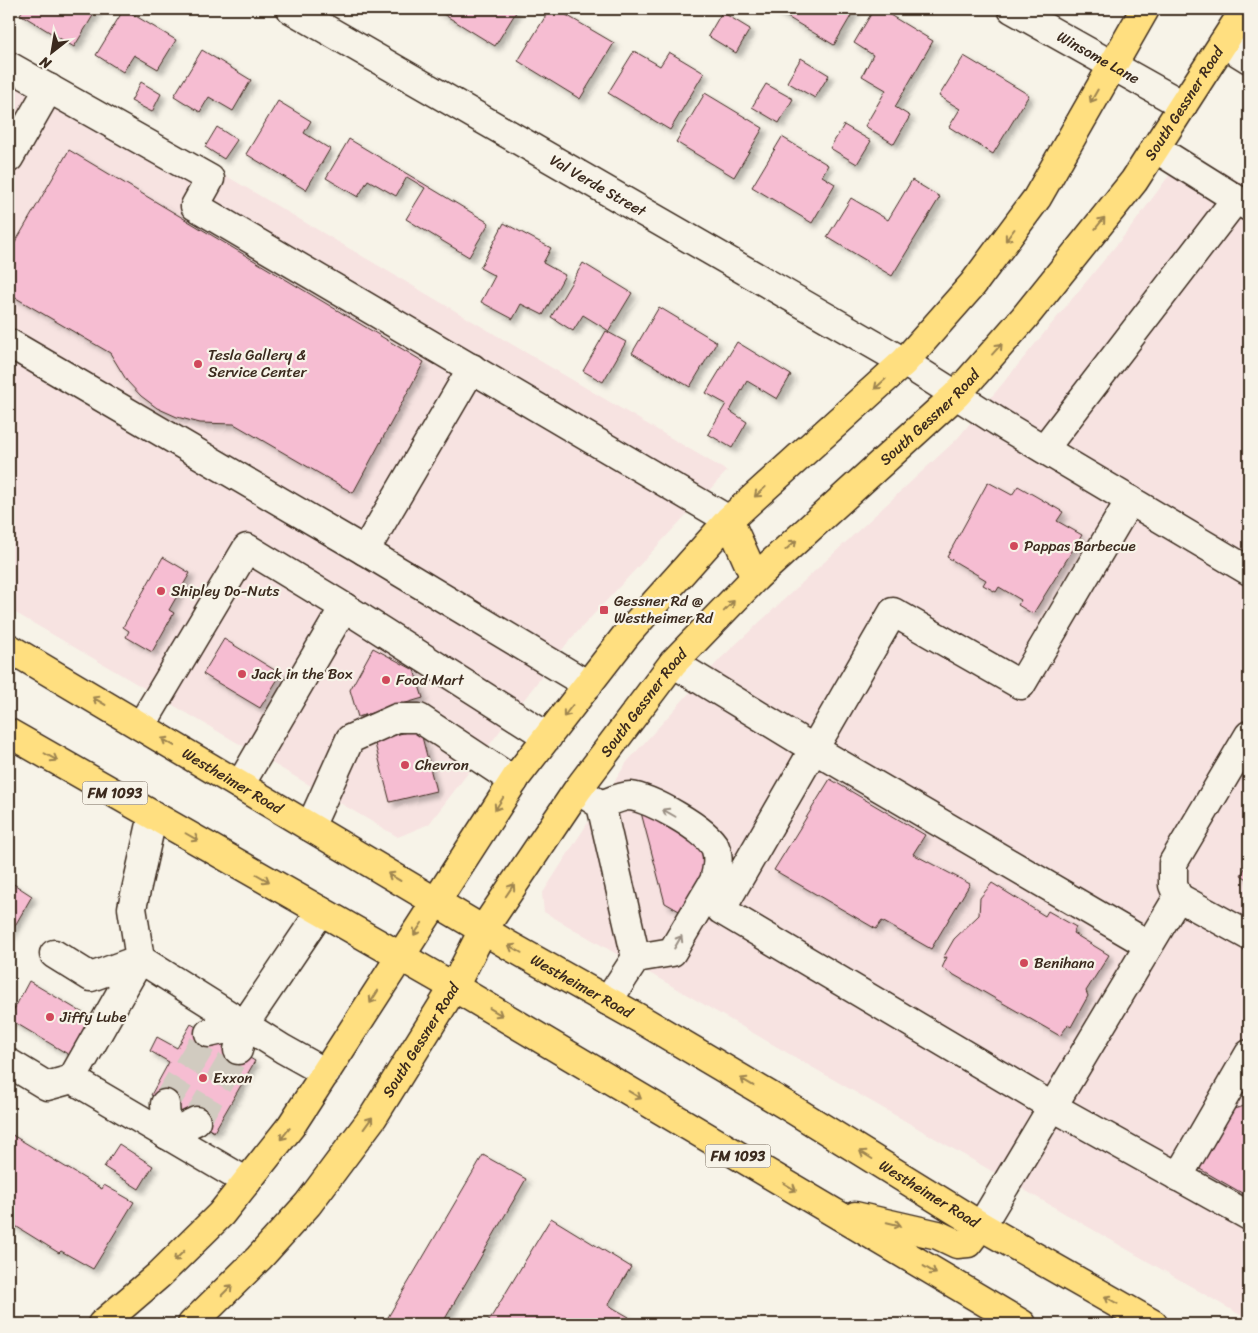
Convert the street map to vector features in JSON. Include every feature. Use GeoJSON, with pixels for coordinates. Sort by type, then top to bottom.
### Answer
{"type":"FeatureCollection","features":[{"type":"Feature","properties":{"kind":"main road"},"geometry":{"type":"LineString","coordinates":[[102,1324],[159,1275],[221,1214],[291,1126],[514,781],[628,634],[729,520],[904,362],[974,284],[1037,198],[1145,9]]}},
{"type":"Feature","properties":{"kind":"main road","name":"South Gessner Road"},"geometry":{"type":"LineString","coordinates":[[199,1322],[308,1204],[373,1117],[454,987],[483,930],[578,789],[673,663],[755,578],[956,395],[1024,318],[1134,180],[1245,9]]}},
{"type":"Feature","properties":{"kind":"main road"},"geometry":{"type":"LineString","coordinates":[[729,520],[755,578]]}},
{"type":"Feature","properties":{"kind":"main road","name":"Westheimer Road"},"geometry":{"type":"LineString","coordinates":[[9,648],[20,660],[141,726],[483,930],[789,1107],[981,1226],[1153,1324]]}},
{"type":"Feature","properties":{"kind":"main road","name":"FM 1093"},"geometry":{"type":"LineString","coordinates":[[9,733],[454,987],[1022,1324]]}},
{"type":"Feature","properties":{"kind":"main road"},"geometry":{"type":"LineString","coordinates":[[829,1210],[938,1235],[957,1244],[968,1243],[981,1226]]}},
{"type":"Feature","properties":{"kind":"street","name":"Val Verde Street"},"geometry":{"type":"LineString","coordinates":[[292,9],[904,362],[1044,449],[1249,571]]}},
{"type":"Feature","properties":{"kind":"street","name":"Winsome Lane"},"geometry":{"type":"LineString","coordinates":[[1012,9],[1183,105]]}},
{"type":"Feature","properties":{"kind":"street"},"geometry":{"type":"LineString","coordinates":[[1222,43],[1249,59]]}},
{"type":"Feature","properties":{"kind":"street"},"geometry":{"type":"LineString","coordinates":[[9,66],[210,179],[195,206],[729,520]]}},
{"type":"Feature","properties":{"kind":"street"},"geometry":{"type":"LineString","coordinates":[[9,158],[49,88]]}},
{"type":"Feature","properties":{"kind":"street"},"geometry":{"type":"LineString","coordinates":[[1044,449],[1242,203],[1155,148]]}},
{"type":"Feature","properties":{"kind":"street"},"geometry":{"type":"LineString","coordinates":[[9,343],[365,551],[588,685]]}},
{"type":"Feature","properties":{"kind":"street"},"geometry":{"type":"LineString","coordinates":[[365,551],[472,368]]}},
{"type":"Feature","properties":{"kind":"street"},"geometry":{"type":"LineString","coordinates":[[1130,500],[1021,685],[894,612],[721,910],[1053,1107],[1249,1216]]}},
{"type":"Feature","properties":{"kind":"street"},"geometry":{"type":"LineString","coordinates":[[141,726],[246,548],[344,606],[548,737]]}},
{"type":"Feature","properties":{"kind":"street"},"geometry":{"type":"LineString","coordinates":[[240,785],[344,606]]}},
{"type":"Feature","properties":{"kind":"street"},"geometry":{"type":"LineString","coordinates":[[673,663],[814,749],[1149,945]]}},
{"type":"Feature","properties":{"kind":"street"},"geometry":{"type":"LineString","coordinates":[[310,827],[350,740],[397,718],[419,718],[514,781]]}},
{"type":"Feature","properties":{"kind":"street"},"geometry":{"type":"LineString","coordinates":[[1249,735],[1173,863],[1173,884],[1178,897],[1249,936]]}},
{"type":"Feature","properties":{"kind":"street"},"geometry":{"type":"LineString","coordinates":[[578,789],[601,806],[636,958],[608,1001]]}},
{"type":"Feature","properties":{"kind":"street"},"geometry":{"type":"LineString","coordinates":[[601,806],[627,796],[643,798],[689,824],[706,837],[714,846],[718,858],[714,881],[672,952],[636,958]]}},
{"type":"Feature","properties":{"kind":"street"},"geometry":{"type":"LineString","coordinates":[[72,1080],[140,959],[132,908],[153,815]]}},
{"type":"Feature","properties":{"kind":"street"},"geometry":{"type":"LineString","coordinates":[[981,1226],[1178,897]]}},
{"type":"Feature","properties":{"kind":"street"},"geometry":{"type":"LineString","coordinates":[[241,1038],[322,911]]}},
{"type":"Feature","properties":{"kind":"street"},"geometry":{"type":"LineString","coordinates":[[54,954],[91,976],[140,959]]}},
{"type":"Feature","properties":{"kind":"street"},"geometry":{"type":"LineString","coordinates":[[140,959],[241,1038]]}},
{"type":"Feature","properties":{"kind":"street"},"geometry":{"type":"LineString","coordinates":[[209,1034],[241,1038],[326,1073]]}},
{"type":"Feature","properties":{"kind":"street"},"geometry":{"type":"LineString","coordinates":[[1178,1177],[1249,1054]]}},
{"type":"Feature","properties":{"kind":"street"},"geometry":{"type":"LineString","coordinates":[[9,1063],[47,1086],[72,1080],[246,1182]]}},
{"type":"Feature","properties":{"kind":"street"},"geometry":{"type":"LineString","coordinates":[[166,1104],[167,1135]]}},
{"type":"Feature","properties":{"kind":"street"},"geometry":{"type":"LineString","coordinates":[[167,1135],[196,1121]]}},
{"type":"Feature","properties":{"kind":"shaded area"},"geometry":{"type":"Polygon","coordinates":[[[9,48],[727,471],[568,642],[429,824],[398,837],[9,609],[9,48]]]}},
{"type":"Feature","properties":{"kind":"shaded area"},"geometry":{"type":"Polygon","coordinates":[[[1187,151],[1249,187],[1249,1320],[544,912],[542,894],[627,762],[720,659],[957,439],[1132,226],[1187,151]]]}},
{"type":"Feature","properties":{"kind":"building"},"geometry":{"type":"Polygon","coordinates":[[[24,9],[97,9],[74,47],[20,14],[24,9]]]}},
{"type":"Feature","properties":{"kind":"building"},"geometry":{"type":"Polygon","coordinates":[[[124,9],[176,40],[158,69],[134,55],[123,72],[96,55],[124,9]]]}},
{"type":"Feature","properties":{"kind":"building"},"geometry":{"type":"Polygon","coordinates":[[[435,9],[518,9],[495,46],[435,9]]]}},
{"type":"Feature","properties":{"kind":"building"},"geometry":{"type":"Polygon","coordinates":[[[550,9],[556,9],[614,43],[580,99],[518,61],[550,9]]]}},
{"type":"Feature","properties":{"kind":"building"},"geometry":{"type":"Polygon","coordinates":[[[774,9],[855,9],[834,45],[774,9]]]}},
{"type":"Feature","properties":{"kind":"building"},"geometry":{"type":"Polygon","coordinates":[[[874,9],[880,9],[933,41],[895,107],[910,116],[894,144],[865,126],[886,90],[862,76],[873,55],[854,43],[874,9]]]}},
{"type":"Feature","properties":{"kind":"building"},"geometry":{"type":"Polygon","coordinates":[[[722,12],[750,29],[736,53],[708,36],[722,12]]]}},
{"type":"Feature","properties":{"kind":"building"},"geometry":{"type":"Polygon","coordinates":[[[202,50],[251,80],[233,111],[209,97],[200,112],[174,96],[202,50]]]}},
{"type":"Feature","properties":{"kind":"building"},"geometry":{"type":"Polygon","coordinates":[[[634,51],[660,66],[669,52],[704,73],[670,130],[608,93],[634,51]]]}},
{"type":"Feature","properties":{"kind":"building"},"geometry":{"type":"Polygon","coordinates":[[[964,56],[1029,95],[993,154],[949,127],[960,109],[939,96],[964,56]]]}},
{"type":"Feature","properties":{"kind":"building"},"geometry":{"type":"Polygon","coordinates":[[[801,58],[829,75],[815,98],[787,82],[801,58]]]}},
{"type":"Feature","properties":{"kind":"building"},"geometry":{"type":"Polygon","coordinates":[[[141,82],[161,94],[152,112],[131,101],[141,82]]]}},
{"type":"Feature","properties":{"kind":"building"},"geometry":{"type":"Polygon","coordinates":[[[766,84],[793,99],[779,123],[752,107],[766,84]]]}},
{"type":"Feature","properties":{"kind":"building"},"geometry":{"type":"Polygon","coordinates":[[[705,93],[763,128],[734,177],[676,142],[705,93]]]}},
{"type":"Feature","properties":{"kind":"building"},"geometry":{"type":"Polygon","coordinates":[[[278,101],[311,121],[304,133],[330,149],[306,190],[246,154],[278,101]]]}},
{"type":"Feature","properties":{"kind":"building"},"geometry":{"type":"Polygon","coordinates":[[[844,125],[871,141],[857,164],[830,148],[844,125]]]}},
{"type":"Feature","properties":{"kind":"building"},"geometry":{"type":"Polygon","coordinates":[[[217,127],[237,140],[224,159],[205,147],[217,127]]]}},
{"type":"Feature","properties":{"kind":"building"},"geometry":{"type":"Polygon","coordinates":[[[782,137],[828,165],[822,176],[835,184],[812,223],[752,187],[782,137]]]}},
{"type":"Feature","properties":{"kind":"building"},"geometry":{"type":"Polygon","coordinates":[[[349,139],[489,223],[469,257],[406,219],[425,188],[407,177],[396,196],[368,180],[358,197],[326,178],[349,139]]]}},
{"type":"Feature","properties":{"kind":"building"},"geometry":{"type":"Polygon","coordinates":[[[69,150],[424,362],[353,493],[234,424],[200,423],[177,417],[157,408],[141,396],[127,381],[110,353],[9,294],[9,253],[69,150]]]}},
{"type":"Feature","properties":{"kind":"building"},"geometry":{"type":"Polygon","coordinates":[[[912,180],[940,197],[892,276],[827,237],[851,198],[888,220],[912,180]]]}},
{"type":"Feature","properties":{"kind":"building"},"geometry":{"type":"Polygon","coordinates":[[[504,223],[551,248],[543,263],[565,275],[543,315],[521,304],[513,319],[481,302],[495,276],[480,268],[504,223]]]}},
{"type":"Feature","properties":{"kind":"building"},"geometry":{"type":"Polygon","coordinates":[[[583,263],[632,293],[609,331],[583,315],[573,331],[551,317],[583,263]]]}},
{"type":"Feature","properties":{"kind":"building"},"geometry":{"type":"Polygon","coordinates":[[[659,307],[717,342],[690,387],[632,353],[659,307]]]}},
{"type":"Feature","properties":{"kind":"building"},"geometry":{"type":"Polygon","coordinates":[[[606,331],[626,342],[603,382],[583,371],[606,331]]]}},
{"type":"Feature","properties":{"kind":"building"},"geometry":{"type":"Polygon","coordinates":[[[737,342],[791,375],[777,399],[747,381],[730,411],[747,422],[732,448],[708,434],[726,404],[706,393],[737,342]]]}},
{"type":"Feature","properties":{"kind":"building","name":"Pappas Barbecue"},"geometry":{"type":"Polygon","coordinates":[[[988,482],[1012,495],[1018,486],[1063,512],[1057,521],[1082,535],[1033,614],[1018,605],[1021,600],[999,587],[996,592],[983,585],[986,580],[947,557],[988,482]]]}},
{"type":"Feature","properties":{"kind":"building","name":"Shipley Do-Nuts"},"geometry":{"type":"Polygon","coordinates":[[[163,557],[190,573],[169,610],[174,613],[152,652],[126,637],[129,631],[123,627],[163,557]]]}},
{"type":"Feature","properties":{"kind":"building","name":"Jack in the Box"},"geometry":{"type":"Polygon","coordinates":[[[224,639],[281,674],[260,708],[203,674],[224,639]]]}},
{"type":"Feature","properties":{"kind":"building","name":"Food Mart"},"geometry":{"type":"Polygon","coordinates":[[[373,648],[414,670],[423,698],[358,717],[350,690],[373,648]]]}},
{"type":"Feature","properties":{"kind":"building","name":"Chevron"},"geometry":{"type":"Polygon","coordinates":[[[420,729],[436,791],[390,802],[374,740],[420,729]]]}},
{"type":"Feature","properties":{"kind":"building"},"geometry":{"type":"Polygon","coordinates":[[[830,779],[925,835],[913,854],[970,884],[931,949],[882,921],[876,929],[774,870],[830,779]]]}},
{"type":"Feature","properties":{"kind":"building"},"geometry":{"type":"Polygon","coordinates":[[[639,805],[712,856],[688,916],[665,903],[639,805]]]}},
{"type":"Feature","properties":{"kind":"building"},"geometry":{"type":"Polygon","coordinates":[[[1249,861],[1249,880],[1241,875],[1249,861]]]}},
{"type":"Feature","properties":{"kind":"building"},"geometry":{"type":"Polygon","coordinates":[[[9,881],[32,896],[9,936],[9,881]]]}},
{"type":"Feature","properties":{"kind":"building","name":"Benihana"},"geometry":{"type":"Polygon","coordinates":[[[992,883],[1045,916],[1048,911],[1076,927],[1073,933],[1109,955],[1086,991],[1088,996],[1071,1027],[1068,1025],[1060,1036],[942,968],[947,957],[943,958],[954,939],[979,915],[980,898],[992,883]]]}},
{"type":"Feature","properties":{"kind":"building","name":"Jiffy Lube"},"geometry":{"type":"Polygon","coordinates":[[[29,981],[93,1019],[71,1056],[9,1019],[29,981]]]}},
{"type":"Feature","properties":{"kind":"building","name":"Exxon"},"geometry":{"type":"Polygon","coordinates":[[[191,1024],[255,1061],[214,1132],[151,1095],[169,1062],[150,1051],[157,1037],[177,1048],[191,1024]]]}},
{"type":"Feature","properties":{"kind":"building"},"geometry":{"type":"Polygon","coordinates":[[[1249,1105],[1249,1197],[1198,1168],[1233,1109],[1249,1105]]]}},
{"type":"Feature","properties":{"kind":"building"},"geometry":{"type":"Polygon","coordinates":[[[9,1133],[102,1189],[104,1185],[134,1202],[93,1269],[61,1251],[59,1253],[9,1222],[9,1133]]]}},
{"type":"Feature","properties":{"kind":"building"},"geometry":{"type":"Polygon","coordinates":[[[119,1144],[153,1166],[139,1189],[104,1167],[119,1144]]]}},
{"type":"Feature","properties":{"kind":"building"},"geometry":{"type":"Polygon","coordinates":[[[483,1155],[526,1179],[442,1324],[384,1324],[483,1155]]]}},
{"type":"Feature","properties":{"kind":"building"},"geometry":{"type":"Polygon","coordinates":[[[551,1218],[631,1267],[608,1305],[629,1317],[625,1324],[487,1324],[551,1218]]]}},
{"type":"Feature","properties":{"kind":"tunnel"},"geometry":{"type":"LineString","coordinates":[[165,1104],[209,1033]]}},
{"type":"Feature","properties":{"kind":"tunnel"},"geometry":{"type":"LineString","coordinates":[[196,1121],[238,1050]]}},
{"type":"Feature","properties":{"kind":"place","name":"Tesla Gallery & Service Center"},"geometry":{"type":"Point","coordinates":[198,364]}},
{"type":"Feature","properties":{"kind":"place","name":"Pappas Barbecue"},"geometry":{"type":"Point","coordinates":[1014,546]}},
{"type":"Feature","properties":{"kind":"place","name":"Shipley Do-Nuts"},"geometry":{"type":"Point","coordinates":[161,591]}},
{"type":"Feature","properties":{"kind":"place","name":"Gessner Rd @ Westheimer Rd"},"geometry":{"type":"Point","coordinates":[604,610]}},
{"type":"Feature","properties":{"kind":"place","name":"Jack in the Box"},"geometry":{"type":"Point","coordinates":[242,674]}},
{"type":"Feature","properties":{"kind":"place","name":"Food Mart"},"geometry":{"type":"Point","coordinates":[386,680]}},
{"type":"Feature","properties":{"kind":"place","name":"Chevron"},"geometry":{"type":"Point","coordinates":[405,765]}},
{"type":"Feature","properties":{"kind":"place","name":"Benihana"},"geometry":{"type":"Point","coordinates":[1024,963]}},
{"type":"Feature","properties":{"kind":"place","name":"Jiffy Lube"},"geometry":{"type":"Point","coordinates":[50,1017]}},
{"type":"Feature","properties":{"kind":"place","name":"Exxon"},"geometry":{"type":"Point","coordinates":[203,1078]}}]}
